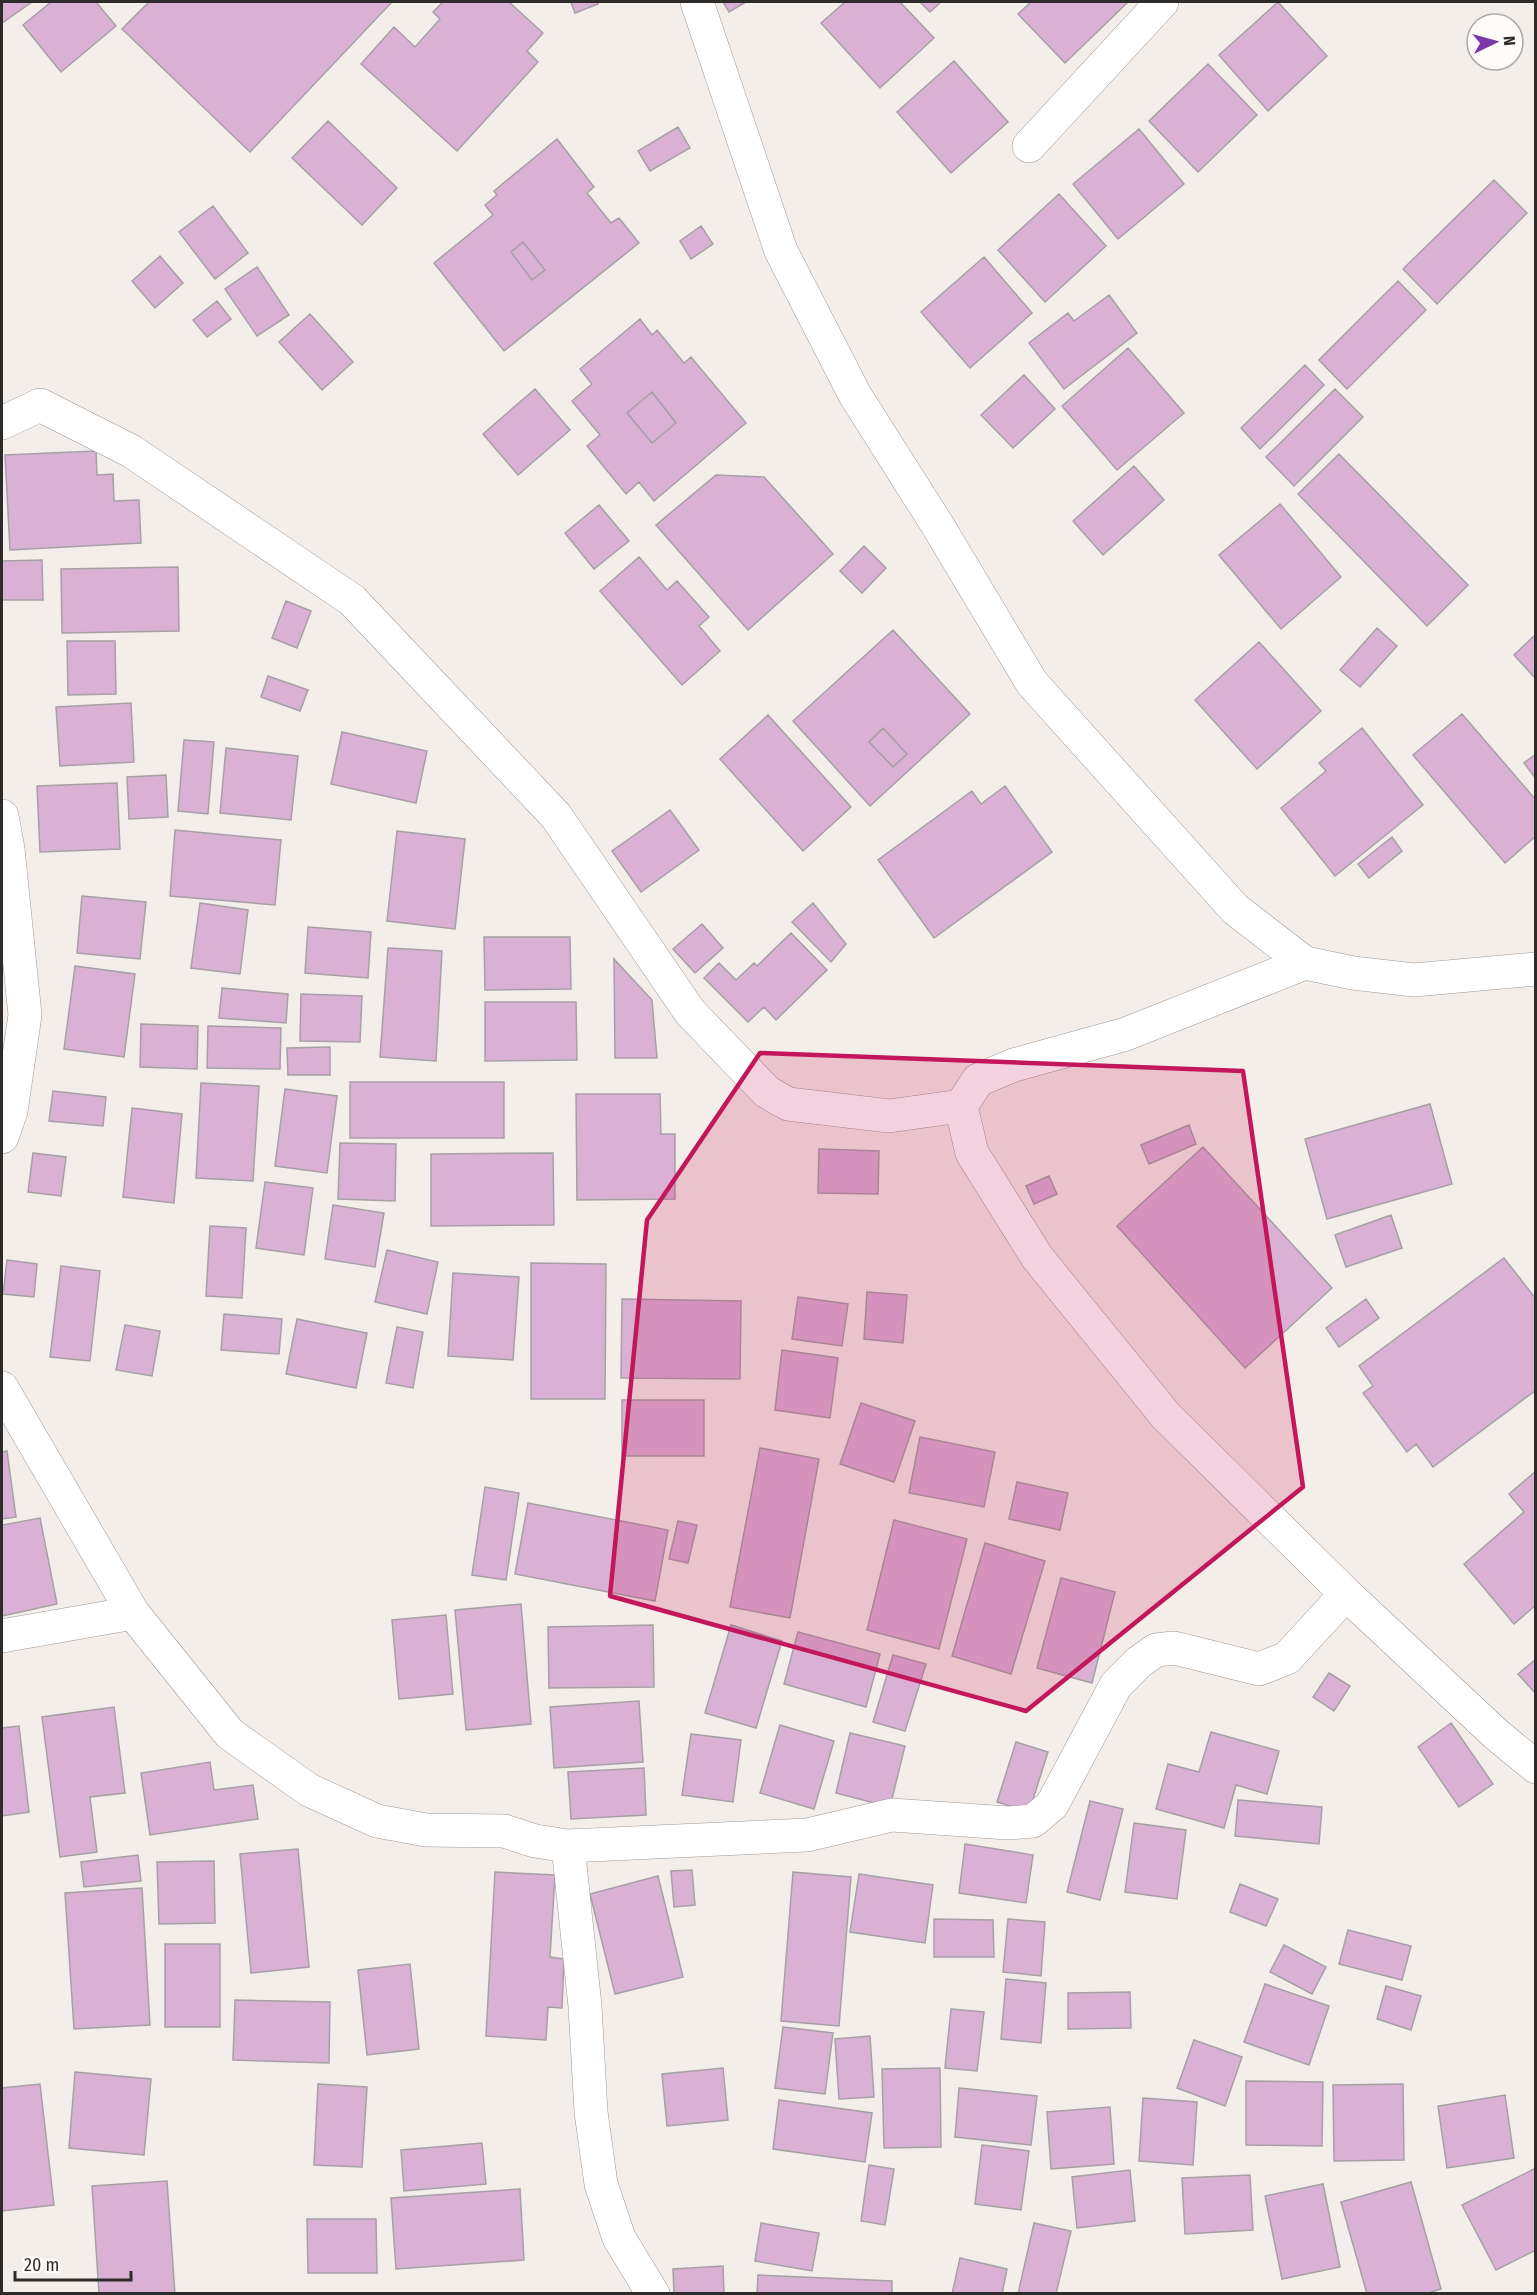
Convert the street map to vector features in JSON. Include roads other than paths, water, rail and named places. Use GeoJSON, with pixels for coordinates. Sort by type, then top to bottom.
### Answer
{"type":"FeatureCollection","features":[{"type":"Feature","properties":{"kind":"street"},"geometry":{"type":"LineString","coordinates":[[697,2],[781,251],[855,395],[938,526],[1032,682],[1235,909],[1305,963],[1353,973],[1414,980],[1536,969]]}},
{"type":"Feature","properties":{"kind":"street"},"geometry":{"type":"LineString","coordinates":[[1029,146],[1162,2]]}},
{"type":"Feature","properties":{"kind":"street"},"geometry":{"type":"LineString","coordinates":[[2,423],[40,405],[131,451],[352,600],[556,816],[690,1012],[767,1092],[788,1104],[889,1116],[961,1106]]}},
{"type":"Feature","properties":{"kind":"street"},"geometry":{"type":"LineString","coordinates":[[2,816],[25,1015],[11,1111],[2,1137]]}},
{"type":"Feature","properties":{"kind":"street"},"geometry":{"type":"LineString","coordinates":[[1305,963],[1126,1034],[1014,1065],[978,1080],[961,1106],[972,1153],[1037,1257],[1166,1416],[1346,1594],[1497,1736],[1536,1767]]}},
{"type":"Feature","properties":{"kind":"street"},"geometry":{"type":"LineString","coordinates":[[2,1388],[133,1613],[230,1734],[309,1790],[377,1821],[426,1830],[504,1831],[535,1841],[567,1846],[807,1835],[892,1815],[1008,1823],[1033,1821],[1052,1805],[1116,1685],[1139,1662],[1156,1650],[1174,1648],[1259,1669],[1287,1658],[1346,1594]]}},
{"type":"Feature","properties":{"kind":"street"},"geometry":{"type":"LineString","coordinates":[[2,1636],[133,1613]]}},
{"type":"Feature","properties":{"kind":"street"},"geometry":{"type":"LineString","coordinates":[[567,1846],[585,2007],[591,2112],[601,2184],[619,2238],[653,2294]]}}]}
